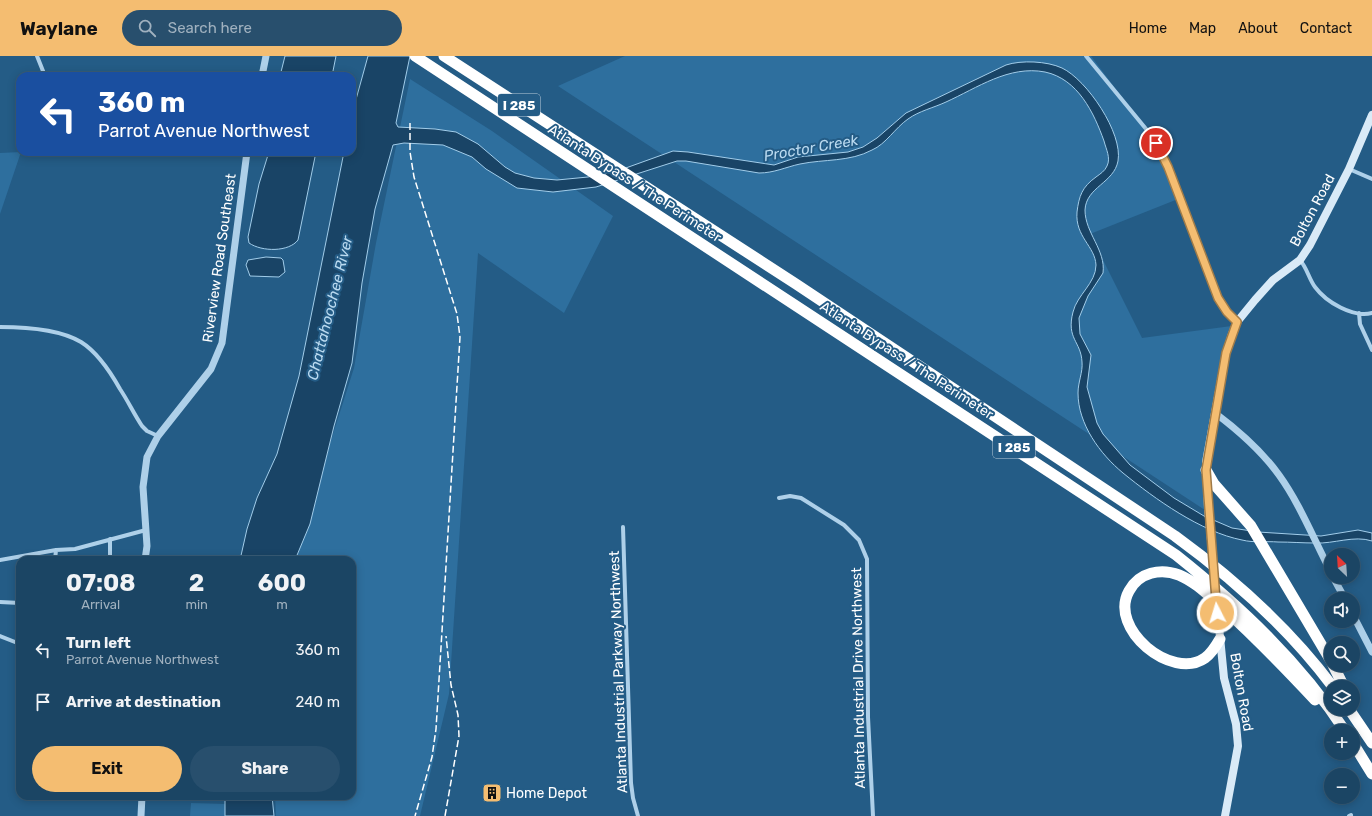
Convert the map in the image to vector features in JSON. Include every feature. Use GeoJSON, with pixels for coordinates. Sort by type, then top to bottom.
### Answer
{"type":"FeatureCollection","features":[{"type":"Feature","properties":{"kind":"highway","name":"Atlanta Bypass / The Perimeter"},"geometry":{"type":"LineString","coordinates":[[415,56],[1176,555],[1235,604],[1272,640],[1307,679],[1339,724]]}},
{"type":"Feature","properties":{"kind":"highway","name":"Atlanta Bypass / The Perimeter"},"geometry":{"type":"LineString","coordinates":[[445,57],[796,284],[1175,536],[1244,590],[1283,628],[1327,680]]}},
{"type":"Feature","properties":{"kind":"highway"},"geometry":{"type":"LineString","coordinates":[[1206,470],[1214,484],[1251,526],[1324,649]]}},
{"type":"Feature","properties":{"kind":"highway"},"geometry":{"type":"LineString","coordinates":[[1220,639],[1207,656],[1195,662],[1176,661],[1157,654],[1140,641],[1129,627],[1125,611],[1125,604],[1129,590],[1139,579],[1152,572],[1171,573],[1190,581],[1250,632],[1337,724]]}},
{"type":"Feature","properties":{"kind":"highway"},"geometry":{"type":"LineString","coordinates":[[1354,716],[1372,743]]}},
{"type":"Feature","properties":{"kind":"highway"},"geometry":{"type":"LineString","coordinates":[[1356,716],[1357,720]]}},
{"type":"Feature","properties":{"kind":"highway"},"geometry":{"type":"LineString","coordinates":[[1360,754],[1372,774]]}},
{"type":"Feature","properties":{"kind":"main road","name":"Bolton Road"},"geometry":{"type":"LineString","coordinates":[[1226,816],[1238,746],[1236,724],[1224,678],[1208,508],[1206,470],[1226,353],[1237,322],[1273,280],[1300,260],[1310,245],[1349,169],[1372,115]]}},
{"type":"Feature","properties":{"kind":"street"},"geometry":{"type":"LineString","coordinates":[[37,56],[43,72]]}},
{"type":"Feature","properties":{"kind":"street"},"geometry":{"type":"LineString","coordinates":[[263,72],[266,56]]}},
{"type":"Feature","properties":{"kind":"street"},"geometry":{"type":"LineString","coordinates":[[1086,56],[1151,135],[1160,150],[1218,298],[1227,312],[1237,322]]}},
{"type":"Feature","properties":{"kind":"street","name":"Riverview Road Southeast"},"geometry":{"type":"LineString","coordinates":[[145,556],[146,530],[143,487],[145,468],[151,446],[203,380],[217,357],[222,343],[246,156]]}},
{"type":"Feature","properties":{"kind":"street"},"geometry":{"type":"LineString","coordinates":[[1349,169],[1372,179]]}},
{"type":"Feature","properties":{"kind":"street"},"geometry":{"type":"LineString","coordinates":[[1300,260],[1321,294],[1340,307],[1359,313],[1372,312]]}},
{"type":"Feature","properties":{"kind":"street"},"geometry":{"type":"LineString","coordinates":[[1359,313],[1360,324],[1372,350]]}},
{"type":"Feature","properties":{"kind":"street"},"geometry":{"type":"LineString","coordinates":[[0,326],[36,329],[56,333],[82,343],[107,369],[142,426],[147,431],[158,436]]}},
{"type":"Feature","properties":{"kind":"street"},"geometry":{"type":"LineString","coordinates":[[1215,413],[1235,428],[1266,458],[1292,494],[1324,559]]}},
{"type":"Feature","properties":{"kind":"street","name":"Atlanta Industrial Drive Northwest"},"geometry":{"type":"LineString","coordinates":[[779,498],[790,496],[801,498],[844,525],[859,540],[867,559],[868,717],[873,816]]}},
{"type":"Feature","properties":{"kind":"street","name":"Atlanta Industrial Parkway Northwest"},"geometry":{"type":"LineString","coordinates":[[623,527],[631,783],[638,816]]}},
{"type":"Feature","properties":{"kind":"street"},"geometry":{"type":"LineString","coordinates":[[22,556],[56,550],[75,549],[146,530]]}},
{"type":"Feature","properties":{"kind":"street"},"geometry":{"type":"LineString","coordinates":[[110,539],[110,556]]}},
{"type":"Feature","properties":{"kind":"street"},"geometry":{"type":"LineString","coordinates":[[55,556],[56,550]]}},
{"type":"Feature","properties":{"kind":"street"},"geometry":{"type":"LineString","coordinates":[[0,560],[16,557]]}},
{"type":"Feature","properties":{"kind":"street"},"geometry":{"type":"LineString","coordinates":[[0,602],[16,603]]}},
{"type":"Feature","properties":{"kind":"street"},"geometry":{"type":"LineString","coordinates":[[1360,628],[1372,652]]}},
{"type":"Feature","properties":{"kind":"street"},"geometry":{"type":"LineString","coordinates":[[0,636],[16,642]]}},
{"type":"Feature","properties":{"kind":"street"},"geometry":{"type":"LineString","coordinates":[[141,816],[142,800]]}},
{"type":"Feature","properties":{"kind":"shaded area"},"geometry":{"type":"Polygon","coordinates":[[[625,56],[1091,56],[1154,140],[1183,197],[1090,234],[1142,338],[1239,325],[1216,404],[1203,461],[1211,514],[558,86],[625,56]]]}},
{"type":"Feature","properties":{"kind":"shaded area"},"geometry":{"type":"Polygon","coordinates":[[[410,79],[492,131],[613,216],[564,313],[478,253],[449,694],[420,816],[276,816],[275,800],[356,800],[356,556],[294,556],[354,368],[376,243],[410,79]]]}},
{"type":"Feature","properties":{"kind":"shaded area"},"geometry":{"type":"Polygon","coordinates":[[[16,152],[16,156],[20,156],[0,214],[0,153],[16,152]]]}},
{"type":"Feature","properties":{"kind":"shaded area"},"geometry":{"type":"Polygon","coordinates":[[[191,803],[225,804],[225,816],[190,816],[191,803]]]}},
{"type":"Feature","properties":{"kind":"water"},"geometry":{"type":"Polygon","coordinates":[[[285,56],[336,56],[333,72],[281,72],[285,56]]]}},
{"type":"Feature","properties":{"kind":"water","name":"Chattahoochee River"},"geometry":{"type":"Polygon","coordinates":[[[368,56],[410,56],[396,123],[398,127],[456,132],[478,144],[505,167],[515,173],[534,178],[557,180],[588,177],[623,169],[673,151],[774,165],[798,157],[848,152],[863,147],[877,138],[906,113],[1006,65],[1019,62],[1034,62],[1062,68],[1072,74],[1082,84],[1101,108],[1115,136],[1118,149],[1118,161],[1115,168],[1111,175],[1090,196],[1085,210],[1088,226],[1099,249],[1103,265],[1103,273],[1088,296],[1079,318],[1080,334],[1091,355],[1087,387],[1097,423],[1103,434],[1130,465],[1174,498],[1204,516],[1232,528],[1258,532],[1321,536],[1358,530],[1372,533],[1372,541],[1365,539],[1351,539],[1322,543],[1256,542],[1226,536],[1195,522],[1164,504],[1123,473],[1099,448],[1086,427],[1079,405],[1078,389],[1082,362],[1081,355],[1071,328],[1071,321],[1078,300],[1093,278],[1096,265],[1095,258],[1082,235],[1077,221],[1079,201],[1087,184],[1106,168],[1108,157],[1104,141],[1095,119],[1090,109],[1076,90],[1057,76],[1045,72],[1032,71],[1019,72],[994,79],[917,114],[903,123],[882,144],[864,154],[855,157],[809,162],[764,173],[686,161],[677,161],[596,187],[553,192],[517,188],[486,169],[472,157],[443,145],[404,143],[393,145],[375,209],[362,283],[352,363],[334,426],[310,524],[297,556],[241,556],[247,529],[257,498],[277,454],[299,376],[343,156],[356,156],[356,100],[368,56]]]}},
{"type":"Feature","properties":{"kind":"water"},"geometry":{"type":"Polygon","coordinates":[[[268,156],[315,156],[298,240],[294,244],[282,249],[268,249],[254,246],[249,243],[248,237],[259,184],[268,156]]]}},
{"type":"Feature","properties":{"kind":"water"},"geometry":{"type":"Polygon","coordinates":[[[266,257],[281,258],[283,260],[285,272],[279,277],[250,276],[246,265],[248,260],[266,257]]]}},
{"type":"Feature","properties":{"kind":"water"},"geometry":{"type":"Polygon","coordinates":[[[225,800],[272,800],[274,816],[225,816],[225,800]]]}},
{"type":"Feature","properties":{"kind":"railway"},"geometry":{"type":"LineString","coordinates":[[410,123],[410,152],[414,177],[457,314],[460,337],[436,729],[432,757],[415,816]]}},
{"type":"Feature","properties":{"kind":"railway"},"geometry":{"type":"LineString","coordinates":[[445,816],[459,736],[458,715],[451,685],[446,636]]}},
{"type":"Feature","properties":{"kind":"place","name":"Home Depot"},"geometry":{"type":"Point","coordinates":[492,793]}},
{"type":"Feature","properties":{"kind":"route"},"geometry":{"type":"LineString","coordinates":[[1156,143],[1168,167],[1218,298],[1227,312],[1237,322],[1226,353],[1210,438],[1206,470],[1217,613]]}},
{"type":"Feature","properties":{"kind":"water label","name":"Proctor Creek"},"geometry":{"type":"Point","coordinates":[811,148]}}]}
